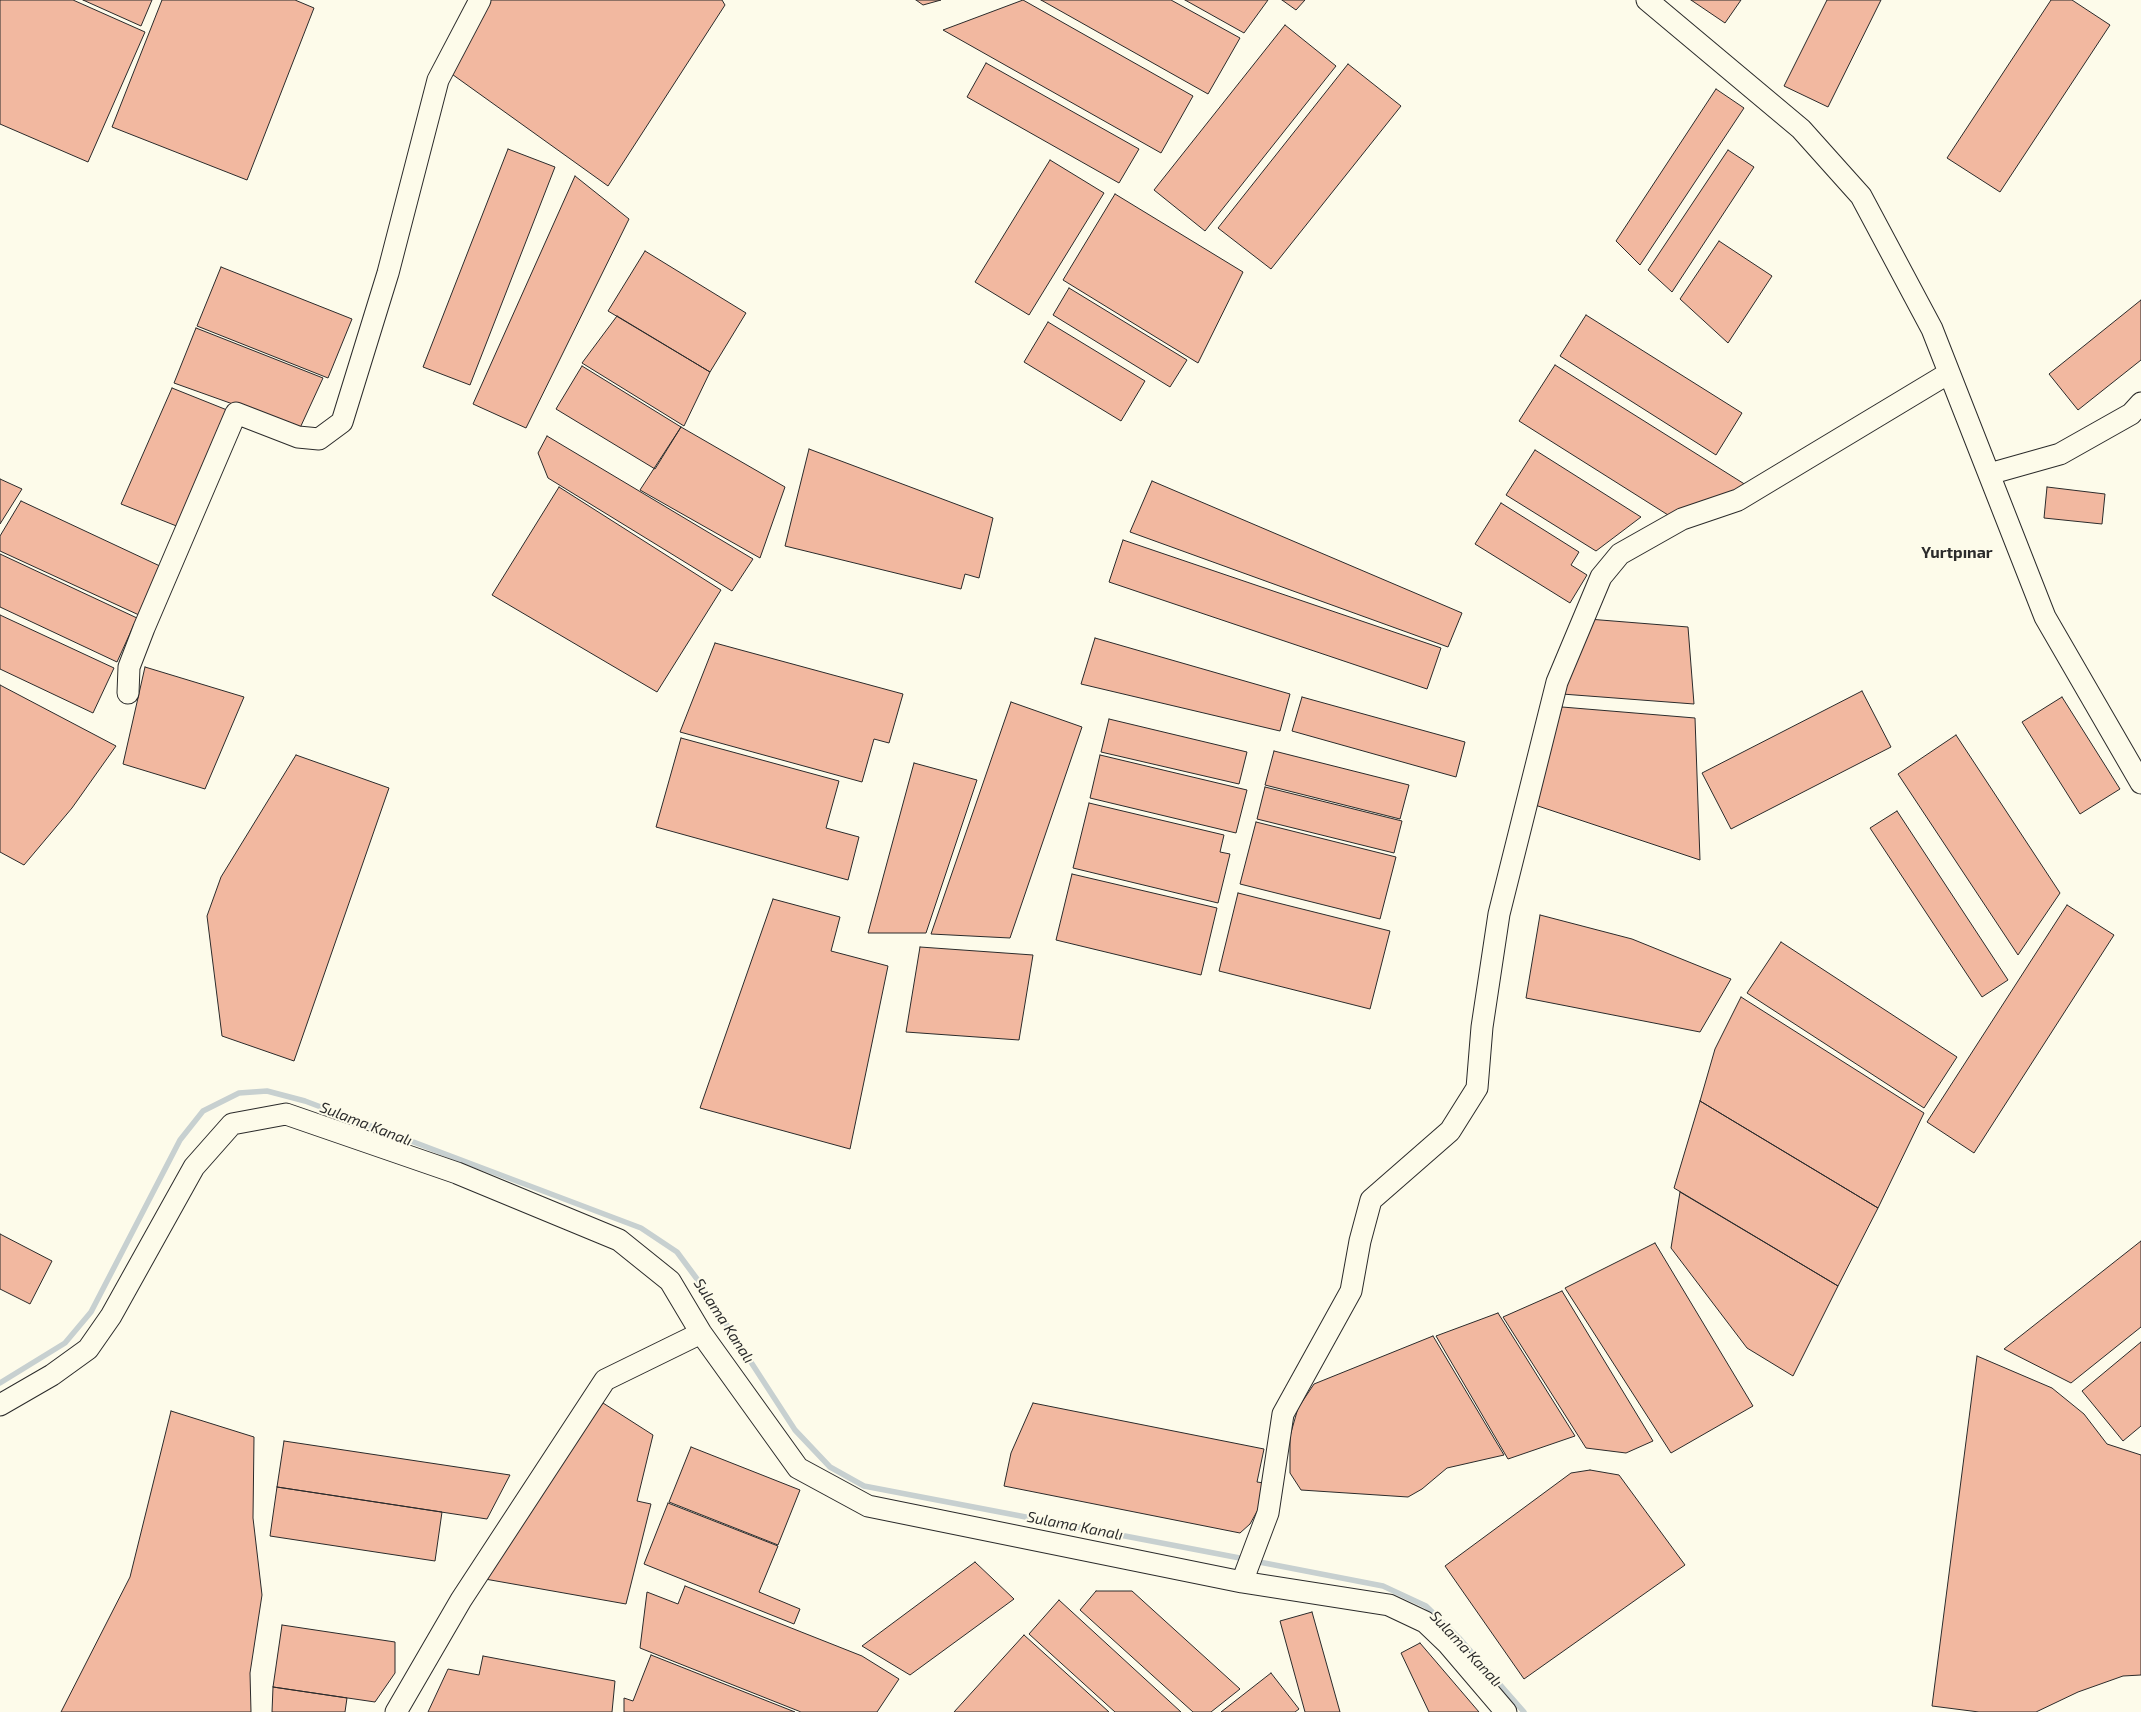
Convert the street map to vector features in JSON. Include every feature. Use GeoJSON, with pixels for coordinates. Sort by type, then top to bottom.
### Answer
{"type":"FeatureCollection","features":[{"type":"Feature","properties":{"kind":"street"},"geometry":{"type":"LineString","coordinates":[[128,693],[129,667],[144,628],[236,413],[298,436],[319,439],[342,422],[388,273],[438,80],[480,0]]}},
{"type":"Feature","properties":{"kind":"street"},"geometry":{"type":"LineString","coordinates":[[1647,0],[1801,129],[1861,196],[1932,329],[2045,617],[2141,782]]}},
{"type":"Feature","properties":{"kind":"street"},"geometry":{"type":"LineString","coordinates":[[1242,1582],[1268,1513],[1283,1414],[1351,1291],[1360,1241],[1371,1200],[1450,1131],[1477,1088],[1482,1027],[1499,914],[1556,682],[1601,577],[1620,554],[1682,519],[1738,500],[1949,373]]}},
{"type":"Feature","properties":{"kind":"street"},"geometry":{"type":"LineString","coordinates":[[1989,474],[2060,454],[2131,414],[2141,403]]}},
{"type":"Feature","properties":{"kind":"street"},"geometry":{"type":"LineString","coordinates":[[0,1405],[52,1375],[88,1349],[111,1316],[194,1166],[232,1124],[286,1114],[458,1174],[619,1240],[670,1281],[701,1333],[798,1468],[868,1506],[1242,1582],[1388,1605],[1425,1622],[1448,1644],[1506,1712]]}},
{"type":"Feature","properties":{"kind":"street"},"geometry":{"type":"LineString","coordinates":[[396,1712],[461,1600],[605,1380],[701,1333]]}},
{"type":"Feature","properties":{"kind":"building"},"geometry":{"type":"Polygon","coordinates":[[[0,0],[73,0],[145,32],[88,162],[0,124],[0,0]]]}},
{"type":"Feature","properties":{"kind":"building"},"geometry":{"type":"Polygon","coordinates":[[[83,0],[152,0],[141,26],[83,0]]]}},
{"type":"Feature","properties":{"kind":"building"},"geometry":{"type":"Polygon","coordinates":[[[162,0],[295,0],[314,8],[247,180],[112,127],[162,0]]]}},
{"type":"Feature","properties":{"kind":"building"},"geometry":{"type":"Polygon","coordinates":[[[489,0],[722,0],[725,5],[608,186],[449,72],[489,0]]]}},
{"type":"Feature","properties":{"kind":"building"},"geometry":{"type":"Polygon","coordinates":[[[916,0],[941,0],[923,5],[916,0]]]}},
{"type":"Feature","properties":{"kind":"building"},"geometry":{"type":"Polygon","coordinates":[[[1023,0],[1193,96],[1161,153],[943,30],[1023,0]]]}},
{"type":"Feature","properties":{"kind":"building"},"geometry":{"type":"Polygon","coordinates":[[[1041,0],[1171,0],[1240,38],[1208,94],[1041,0]]]}},
{"type":"Feature","properties":{"kind":"building"},"geometry":{"type":"Polygon","coordinates":[[[1185,0],[1268,0],[1244,33],[1185,0]]]}},
{"type":"Feature","properties":{"kind":"building"},"geometry":{"type":"Polygon","coordinates":[[[1282,0],[1305,0],[1296,10],[1282,0]]]}},
{"type":"Feature","properties":{"kind":"building"},"geometry":{"type":"Polygon","coordinates":[[[1691,0],[1741,0],[1725,23],[1691,0]]]}},
{"type":"Feature","properties":{"kind":"building"},"geometry":{"type":"Polygon","coordinates":[[[1827,0],[1881,0],[1828,107],[1784,86],[1827,0]]]}},
{"type":"Feature","properties":{"kind":"building"},"geometry":{"type":"Polygon","coordinates":[[[2051,0],[2072,0],[2110,25],[2000,192],[1947,158],[2051,0]]]}},
{"type":"Feature","properties":{"kind":"building"},"geometry":{"type":"Polygon","coordinates":[[[1285,25],[1336,66],[1205,231],[1154,190],[1285,25]]]}},
{"type":"Feature","properties":{"kind":"building"},"geometry":{"type":"Polygon","coordinates":[[[986,63],[1139,149],[1119,183],[967,97],[986,63]]]}},
{"type":"Feature","properties":{"kind":"building"},"geometry":{"type":"Polygon","coordinates":[[[1348,64],[1401,106],[1271,269],[1218,228],[1348,64]]]}},
{"type":"Feature","properties":{"kind":"building"},"geometry":{"type":"Polygon","coordinates":[[[1716,89],[1744,108],[1640,265],[1616,241],[1716,89]]]}},
{"type":"Feature","properties":{"kind":"building"},"geometry":{"type":"Polygon","coordinates":[[[508,149],[555,167],[470,385],[423,367],[508,149]]]}},
{"type":"Feature","properties":{"kind":"building"},"geometry":{"type":"Polygon","coordinates":[[[1728,150],[1754,167],[1672,292],[1648,270],[1728,150]]]}},
{"type":"Feature","properties":{"kind":"building"},"geometry":{"type":"Polygon","coordinates":[[[1050,160],[1104,193],[1029,315],[975,282],[1050,160]]]}},
{"type":"Feature","properties":{"kind":"building"},"geometry":{"type":"Polygon","coordinates":[[[575,176],[629,219],[526,428],[473,404],[575,176]]]}},
{"type":"Feature","properties":{"kind":"building"},"geometry":{"type":"Polygon","coordinates":[[[1115,194],[1243,272],[1198,363],[1063,280],[1115,194]]]}},
{"type":"Feature","properties":{"kind":"building"},"geometry":{"type":"Polygon","coordinates":[[[1719,241],[1772,276],[1728,343],[1680,299],[1719,241]]]}},
{"type":"Feature","properties":{"kind":"building"},"geometry":{"type":"Polygon","coordinates":[[[645,251],[746,313],[710,372],[608,311],[645,251]]]}},
{"type":"Feature","properties":{"kind":"building"},"geometry":{"type":"Polygon","coordinates":[[[221,267],[352,319],[328,378],[197,326],[221,267]]]}},
{"type":"Feature","properties":{"kind":"building"},"geometry":{"type":"Polygon","coordinates":[[[1069,288],[1187,360],[1170,387],[1053,315],[1069,288]]]}},
{"type":"Feature","properties":{"kind":"building"},"geometry":{"type":"Polygon","coordinates":[[[2141,300],[2141,360],[2078,410],[2049,374],[2141,300]]]}},
{"type":"Feature","properties":{"kind":"building"},"geometry":{"type":"Polygon","coordinates":[[[1586,315],[1742,413],[1716,455],[1560,356],[1586,315]]]}},
{"type":"Feature","properties":{"kind":"building"},"geometry":{"type":"Polygon","coordinates":[[[617,316],[710,372],[684,426],[582,363],[617,316]]]}},
{"type":"Feature","properties":{"kind":"building"},"geometry":{"type":"Polygon","coordinates":[[[1048,322],[1145,381],[1121,421],[1024,362],[1048,322]]]}},
{"type":"Feature","properties":{"kind":"building"},"geometry":{"type":"Polygon","coordinates":[[[196,328],[323,378],[300,428],[174,383],[196,328]]]}},
{"type":"Feature","properties":{"kind":"building"},"geometry":{"type":"Polygon","coordinates":[[[1555,365],[1746,485],[1676,520],[1519,421],[1555,365]]]}},
{"type":"Feature","properties":{"kind":"building"},"geometry":{"type":"Polygon","coordinates":[[[582,366],[681,427],[655,469],[556,409],[582,366]]]}},
{"type":"Feature","properties":{"kind":"building"},"geometry":{"type":"Polygon","coordinates":[[[172,388],[227,410],[179,527],[121,504],[172,388]]]}},
{"type":"Feature","properties":{"kind":"building"},"geometry":{"type":"Polygon","coordinates":[[[681,427],[785,487],[760,558],[640,490],[681,427]]]}},
{"type":"Feature","properties":{"kind":"building"},"geometry":{"type":"Polygon","coordinates":[[[547,436],[753,559],[732,591],[548,478],[538,453],[547,436]]]}},
{"type":"Feature","properties":{"kind":"building"},"geometry":{"type":"Polygon","coordinates":[[[809,449],[993,518],[979,578],[965,574],[961,589],[785,546],[809,449]]]}},
{"type":"Feature","properties":{"kind":"building"},"geometry":{"type":"Polygon","coordinates":[[[1535,450],[1641,517],[1596,551],[1506,495],[1535,450]]]}},
{"type":"Feature","properties":{"kind":"building"},"geometry":{"type":"Polygon","coordinates":[[[0,479],[22,489],[0,524],[0,479]]]}},
{"type":"Feature","properties":{"kind":"building"},"geometry":{"type":"Polygon","coordinates":[[[1152,481],[1462,613],[1448,647],[1130,532],[1152,481]]]}},
{"type":"Feature","properties":{"kind":"building"},"geometry":{"type":"Polygon","coordinates":[[[559,487],[721,590],[657,692],[492,595],[559,487]]]}},
{"type":"Feature","properties":{"kind":"building"},"geometry":{"type":"Polygon","coordinates":[[[2047,487],[2105,494],[2102,524],[2044,518],[2047,487]]]}},
{"type":"Feature","properties":{"kind":"building"},"geometry":{"type":"Polygon","coordinates":[[[21,501],[162,567],[139,615],[0,551],[0,536],[21,501]]]}},
{"type":"Feature","properties":{"kind":"building"},"geometry":{"type":"Polygon","coordinates":[[[1501,503],[1579,552],[1571,565],[1587,575],[1570,603],[1475,544],[1501,503]]]}},
{"type":"Feature","properties":{"kind":"building"},"geometry":{"type":"Polygon","coordinates":[[[1123,540],[1441,648],[1427,689],[1109,582],[1123,540]]]}},
{"type":"Feature","properties":{"kind":"building"},"geometry":{"type":"Polygon","coordinates":[[[0,554],[137,618],[117,662],[0,607],[0,554]]]}},
{"type":"Feature","properties":{"kind":"building"},"geometry":{"type":"Polygon","coordinates":[[[0,615],[114,668],[93,713],[0,669],[0,615]]]}},
{"type":"Feature","properties":{"kind":"building"},"geometry":{"type":"Polygon","coordinates":[[[1588,619],[1688,627],[1694,704],[1562,694],[1588,619]]]}},
{"type":"Feature","properties":{"kind":"building"},"geometry":{"type":"Polygon","coordinates":[[[1095,638],[1290,694],[1280,731],[1081,684],[1095,638]]]}},
{"type":"Feature","properties":{"kind":"building"},"geometry":{"type":"Polygon","coordinates":[[[715,643],[903,694],[889,743],[874,739],[862,782],[680,732],[715,643]]]}},
{"type":"Feature","properties":{"kind":"building"},"geometry":{"type":"Polygon","coordinates":[[[145,667],[244,697],[205,789],[123,764],[145,667]]]}},
{"type":"Feature","properties":{"kind":"building"},"geometry":{"type":"Polygon","coordinates":[[[0,685],[116,746],[72,808],[24,865],[0,852],[0,685]]]}},
{"type":"Feature","properties":{"kind":"building"},"geometry":{"type":"Polygon","coordinates":[[[1862,691],[1891,747],[1731,829],[1702,773],[1862,691]]]}},
{"type":"Feature","properties":{"kind":"building"},"geometry":{"type":"Polygon","coordinates":[[[1302,697],[1465,742],[1456,777],[1292,731],[1302,697]]]}},
{"type":"Feature","properties":{"kind":"building"},"geometry":{"type":"Polygon","coordinates":[[[2062,697],[2120,789],[2080,814],[2022,722],[2062,697]]]}},
{"type":"Feature","properties":{"kind":"building"},"geometry":{"type":"Polygon","coordinates":[[[1011,702],[1082,727],[1010,938],[931,934],[1011,702]]]}},
{"type":"Feature","properties":{"kind":"building"},"geometry":{"type":"Polygon","coordinates":[[[1562,707],[1695,718],[1700,860],[1532,804],[1562,707]]]}},
{"type":"Feature","properties":{"kind":"building"},"geometry":{"type":"Polygon","coordinates":[[[1109,719],[1247,752],[1239,784],[1101,752],[1109,719]]]}},
{"type":"Feature","properties":{"kind":"building"},"geometry":{"type":"Polygon","coordinates":[[[1956,735],[2060,893],[2018,955],[1898,774],[1956,735]]]}},
{"type":"Feature","properties":{"kind":"building"},"geometry":{"type":"Polygon","coordinates":[[[681,738],[839,781],[826,828],[859,837],[848,880],[656,827],[681,738]]]}},
{"type":"Feature","properties":{"kind":"building"},"geometry":{"type":"Polygon","coordinates":[[[1274,751],[1409,785],[1400,819],[1265,785],[1274,751]]]}},
{"type":"Feature","properties":{"kind":"building"},"geometry":{"type":"Polygon","coordinates":[[[296,755],[389,788],[294,1061],[222,1036],[207,916],[221,877],[296,755]]]}},
{"type":"Feature","properties":{"kind":"building"},"geometry":{"type":"Polygon","coordinates":[[[1100,755],[1247,790],[1236,833],[1090,798],[1100,755]]]}},
{"type":"Feature","properties":{"kind":"building"},"geometry":{"type":"Polygon","coordinates":[[[914,763],[977,780],[926,933],[868,933],[914,763]]]}},
{"type":"Feature","properties":{"kind":"building"},"geometry":{"type":"Polygon","coordinates":[[[1265,787],[1402,821],[1394,853],[1257,819],[1265,787]]]}},
{"type":"Feature","properties":{"kind":"building"},"geometry":{"type":"Polygon","coordinates":[[[1089,803],[1224,835],[1220,852],[1230,854],[1218,903],[1073,868],[1089,803]]]}},
{"type":"Feature","properties":{"kind":"building"},"geometry":{"type":"Polygon","coordinates":[[[1897,811],[2008,980],[1982,997],[1870,828],[1897,811]]]}},
{"type":"Feature","properties":{"kind":"building"},"geometry":{"type":"Polygon","coordinates":[[[1256,822],[1396,857],[1380,919],[1240,884],[1256,822]]]}},
{"type":"Feature","properties":{"kind":"building"},"geometry":{"type":"Polygon","coordinates":[[[1072,874],[1217,908],[1201,975],[1056,940],[1072,874]]]}},
{"type":"Feature","properties":{"kind":"building"},"geometry":{"type":"Polygon","coordinates":[[[1238,893],[1390,931],[1370,1009],[1219,971],[1238,893]]]}},
{"type":"Feature","properties":{"kind":"building"},"geometry":{"type":"Polygon","coordinates":[[[773,899],[840,917],[831,951],[888,966],[850,1149],[700,1108],[773,899]]]}},
{"type":"Feature","properties":{"kind":"building"},"geometry":{"type":"Polygon","coordinates":[[[2067,905],[2114,935],[1974,1153],[1927,1122],[2067,905]]]}},
{"type":"Feature","properties":{"kind":"building"},"geometry":{"type":"Polygon","coordinates":[[[1540,915],[1632,939],[1731,979],[1700,1032],[1526,998],[1540,915]]]}},
{"type":"Feature","properties":{"kind":"building"},"geometry":{"type":"Polygon","coordinates":[[[1781,942],[1957,1057],[1924,1108],[1747,993],[1781,942]]]}},
{"type":"Feature","properties":{"kind":"building"},"geometry":{"type":"Polygon","coordinates":[[[920,947],[1033,955],[1019,1040],[906,1032],[920,947]]]}},
{"type":"Feature","properties":{"kind":"building"},"geometry":{"type":"Polygon","coordinates":[[[1741,997],[1924,1113],[1878,1208],[1700,1101],[1715,1049],[1741,997]]]}},
{"type":"Feature","properties":{"kind":"building"},"geometry":{"type":"Polygon","coordinates":[[[1700,1101],[1878,1208],[1838,1286],[1674,1188],[1700,1101]]]}},
{"type":"Feature","properties":{"kind":"building"},"geometry":{"type":"Polygon","coordinates":[[[1680,1192],[1838,1286],[1793,1376],[1747,1348],[1671,1248],[1680,1192]]]}},
{"type":"Feature","properties":{"kind":"building"},"geometry":{"type":"Polygon","coordinates":[[[0,1234],[52,1261],[30,1304],[0,1289],[0,1234]]]}},
{"type":"Feature","properties":{"kind":"building"},"geometry":{"type":"Polygon","coordinates":[[[2141,1241],[2141,1327],[2071,1383],[2004,1349],[2141,1241]]]}},
{"type":"Feature","properties":{"kind":"building"},"geometry":{"type":"Polygon","coordinates":[[[1655,1243],[1753,1406],[1671,1453],[1565,1288],[1655,1243]]]}},
{"type":"Feature","properties":{"kind":"building"},"geometry":{"type":"Polygon","coordinates":[[[1562,1291],[1653,1441],[1626,1453],[1586,1448],[1503,1317],[1562,1291]]]}},
{"type":"Feature","properties":{"kind":"building"},"geometry":{"type":"Polygon","coordinates":[[[1498,1313],[1575,1436],[1508,1459],[1436,1336],[1498,1313]]]}},
{"type":"Feature","properties":{"kind":"building"},"geometry":{"type":"Polygon","coordinates":[[[1433,1336],[1504,1455],[1447,1468],[1422,1489],[1408,1497],[1301,1490],[1290,1473],[1290,1436],[1298,1408],[1314,1384],[1433,1336]]]}},
{"type":"Feature","properties":{"kind":"building"},"geometry":{"type":"Polygon","coordinates":[[[2141,1342],[2141,1426],[2123,1441],[2082,1391],[2141,1342]]]}},
{"type":"Feature","properties":{"kind":"building"},"geometry":{"type":"Polygon","coordinates":[[[1977,1356],[2052,1388],[2084,1414],[2107,1444],[2141,1455],[2141,1675],[2123,1676],[2078,1692],[2036,1712],[1979,1712],[1932,1706],[1977,1356]]]}},
{"type":"Feature","properties":{"kind":"building"},"geometry":{"type":"Polygon","coordinates":[[[603,1403],[653,1435],[637,1501],[651,1504],[626,1604],[485,1579],[548,1478],[603,1403]]]}},
{"type":"Feature","properties":{"kind":"building"},"geometry":{"type":"Polygon","coordinates":[[[1033,1403],[1264,1449],[1257,1482],[1264,1483],[1260,1506],[1250,1524],[1240,1533],[1004,1486],[1011,1453],[1033,1403]]]}},
{"type":"Feature","properties":{"kind":"building"},"geometry":{"type":"Polygon","coordinates":[[[171,1411],[254,1437],[253,1518],[262,1595],[250,1673],[251,1712],[61,1712],[130,1577],[171,1411]]]}},
{"type":"Feature","properties":{"kind":"building"},"geometry":{"type":"Polygon","coordinates":[[[284,1441],[510,1475],[487,1519],[277,1487],[284,1441]]]}},
{"type":"Feature","properties":{"kind":"building"},"geometry":{"type":"Polygon","coordinates":[[[691,1447],[800,1490],[778,1545],[669,1502],[691,1447]]]}},
{"type":"Feature","properties":{"kind":"building"},"geometry":{"type":"Polygon","coordinates":[[[1590,1470],[1619,1475],[1685,1565],[1524,1679],[1445,1566],[1571,1473],[1590,1470]]]}},
{"type":"Feature","properties":{"kind":"building"},"geometry":{"type":"Polygon","coordinates":[[[277,1487],[442,1512],[435,1561],[270,1536],[277,1487]]]}},
{"type":"Feature","properties":{"kind":"building"},"geometry":{"type":"Polygon","coordinates":[[[668,1503],[778,1546],[759,1592],[800,1609],[794,1624],[644,1564],[668,1503]]]}},
{"type":"Feature","properties":{"kind":"building"},"geometry":{"type":"Polygon","coordinates":[[[975,1562],[1014,1599],[910,1675],[862,1646],[975,1562]]]}},
{"type":"Feature","properties":{"kind":"building"},"geometry":{"type":"Polygon","coordinates":[[[685,1586],[862,1656],[899,1679],[877,1712],[801,1712],[640,1648],[647,1592],[678,1604],[685,1586]]]}},
{"type":"Feature","properties":{"kind":"building"},"geometry":{"type":"Polygon","coordinates":[[[1096,1591],[1132,1591],[1240,1689],[1211,1712],[1193,1712],[1080,1610],[1096,1591]]]}},
{"type":"Feature","properties":{"kind":"building"},"geometry":{"type":"Polygon","coordinates":[[[1059,1600],[1181,1712],[1115,1712],[1029,1634],[1059,1600]]]}},
{"type":"Feature","properties":{"kind":"building"},"geometry":{"type":"Polygon","coordinates":[[[1312,1612],[1340,1712],[1305,1712],[1280,1621],[1312,1612]]]}},
{"type":"Feature","properties":{"kind":"building"},"geometry":{"type":"Polygon","coordinates":[[[282,1625],[395,1642],[395,1673],[375,1702],[273,1687],[282,1625]]]}},
{"type":"Feature","properties":{"kind":"building"},"geometry":{"type":"Polygon","coordinates":[[[1024,1635],[1109,1712],[954,1712],[1024,1635]]]}},
{"type":"Feature","properties":{"kind":"building"},"geometry":{"type":"Polygon","coordinates":[[[1420,1643],[1479,1712],[1429,1712],[1401,1653],[1420,1643]]]}},
{"type":"Feature","properties":{"kind":"building"},"geometry":{"type":"Polygon","coordinates":[[[651,1655],[795,1712],[624,1712],[624,1698],[633,1701],[651,1655]]]}},
{"type":"Feature","properties":{"kind":"building"},"geometry":{"type":"Polygon","coordinates":[[[483,1656],[615,1681],[612,1712],[428,1712],[448,1669],[479,1675],[483,1656]]]}},
{"type":"Feature","properties":{"kind":"building"},"geometry":{"type":"Polygon","coordinates":[[[1271,1673],[1299,1709],[1295,1712],[1221,1712],[1271,1673]]]}},
{"type":"Feature","properties":{"kind":"building"},"geometry":{"type":"Polygon","coordinates":[[[273,1687],[347,1698],[345,1712],[272,1712],[273,1687]]]}},
{"type":"Feature","properties":{"kind":"waterway","name":"Sulama Kanalı"},"geometry":{"type":"LineString","coordinates":[[0,1383],[65,1343],[91,1312],[180,1140],[203,1111],[239,1093],[267,1091],[305,1101],[641,1228],[677,1252],[697,1279],[795,1430],[830,1467],[864,1486],[1245,1559]]}},
{"type":"Feature","properties":{"kind":"waterway","name":"Sulama Kanalı"},"geometry":{"type":"LineString","coordinates":[[1254,1561],[1383,1586],[1426,1606],[1460,1639],[1524,1712]]}},
{"type":"Feature","properties":{"kind":"district","name":"Yurtpınar"},"geometry":{"type":"Point","coordinates":[1957,553]}}]}
